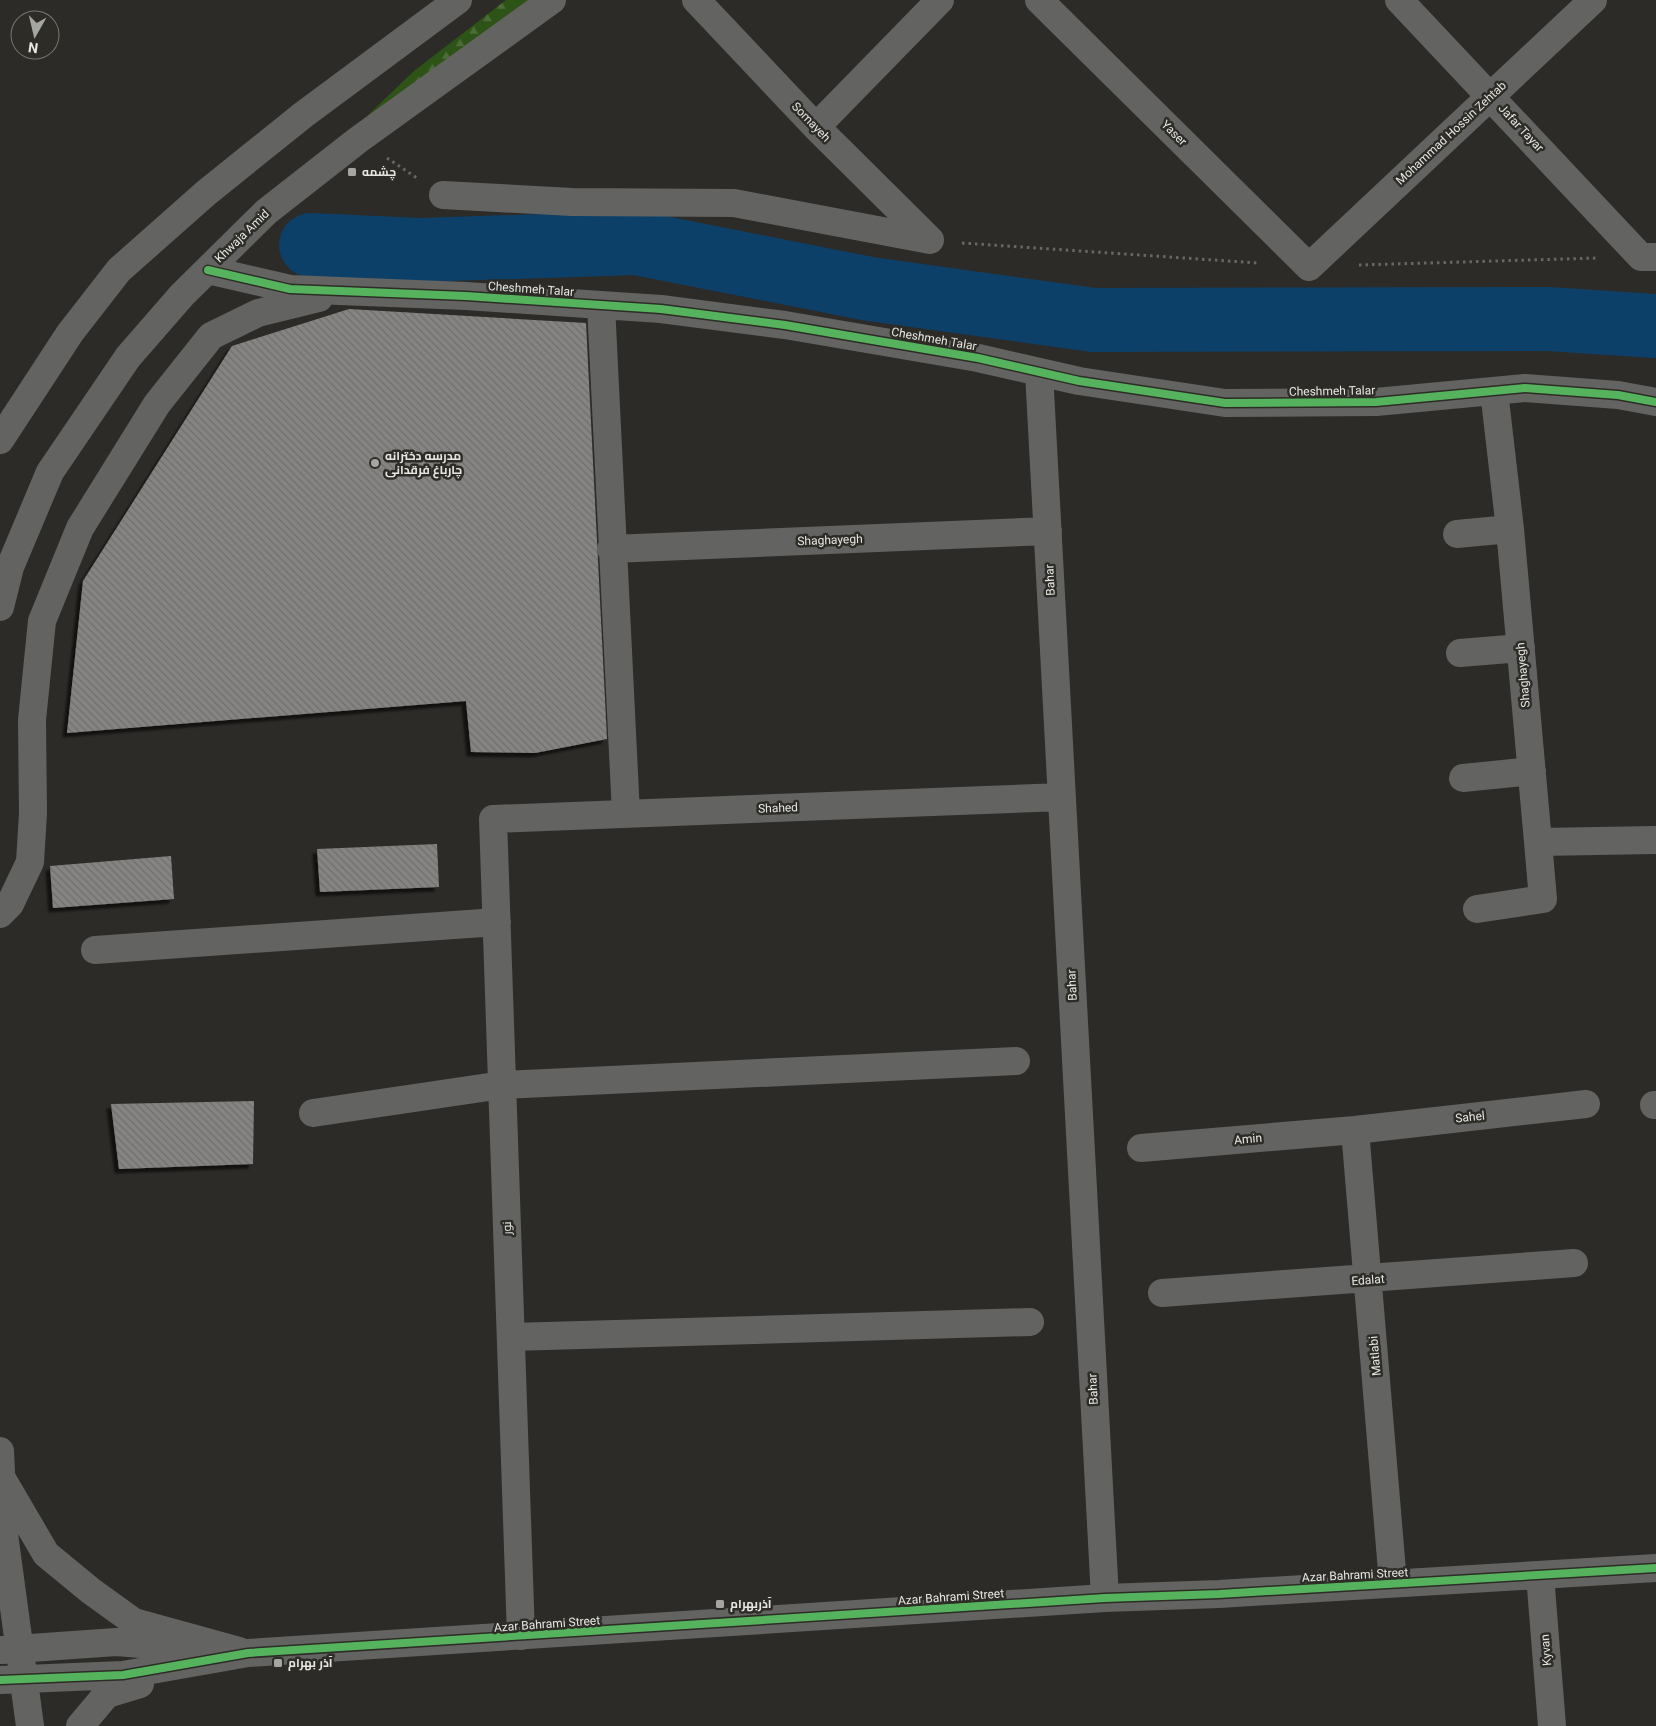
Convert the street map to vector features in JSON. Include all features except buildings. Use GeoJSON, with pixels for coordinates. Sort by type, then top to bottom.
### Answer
{"type":"FeatureCollection","features":[{"type":"Feature","properties":{"kind":"street"},"geometry":{"type":"LineString","coordinates":[[0,440],[70,333],[119,270],[206,193],[303,115],[458,0]]}},
{"type":"Feature","properties":{"kind":"street","name":"Khwaja Amid"},"geometry":{"type":"LineString","coordinates":[[0,607],[10,566],[50,472],[128,357],[208,270],[266,212],[358,140],[552,0]]}},
{"type":"Feature","properties":{"kind":"street","name":"Somayeh"},"geometry":{"type":"LineString","coordinates":[[696,0],[816,127],[930,240]]}},
{"type":"Feature","properties":{"kind":"street"},"geometry":{"type":"LineString","coordinates":[[816,127],[940,0]]}},
{"type":"Feature","properties":{"kind":"street","name":"Yaser"},"geometry":{"type":"LineString","coordinates":[[1039,0],[1309,267]]}},
{"type":"Feature","properties":{"kind":"street","name":"Jafar Tayar"},"geometry":{"type":"LineString","coordinates":[[1399,0],[1648,257]]}},
{"type":"Feature","properties":{"kind":"street","name":"Mohammad Hossin Zehtab"},"geometry":{"type":"LineString","coordinates":[[1309,267],[1593,0]]}},
{"type":"Feature","properties":{"kind":"street"},"geometry":{"type":"LineString","coordinates":[[443,194],[572,202],[734,203],[930,240]]}},
{"type":"Feature","properties":{"kind":"street","name":"Cheshmeh Talar"},"geometry":{"type":"LineString","coordinates":[[208,270],[290,289],[661,309],[786,325],[978,358],[1080,381],[1226,403],[1376,402],[1525,388],[1618,395],[1656,402]]}},
{"type":"Feature","properties":{"kind":"street"},"geometry":{"type":"LineString","coordinates":[[0,914],[10,904],[30,862],[33,813],[32,720],[42,621],[80,528],[157,404],[211,336],[258,313],[342,291]]}},
{"type":"Feature","properties":{"kind":"street"},"geometry":{"type":"LineString","coordinates":[[601,305],[626,814]]}},
{"type":"Feature","properties":{"kind":"street","name":"Bahar"},"geometry":{"type":"LineString","coordinates":[[1039,372],[1105,1598]]}},
{"type":"Feature","properties":{"kind":"street","name":"Shaghayegh"},"geometry":{"type":"LineString","coordinates":[[1477,909],[1543,899],[1510,529],[1494,391]]}},
{"type":"Feature","properties":{"kind":"street"},"geometry":{"type":"LineString","coordinates":[[1457,534],[1510,529]]}},
{"type":"Feature","properties":{"kind":"street","name":"Shaghayegh"},"geometry":{"type":"LineString","coordinates":[[612,549],[1048,531]]}},
{"type":"Feature","properties":{"kind":"street"},"geometry":{"type":"LineString","coordinates":[[1460,653],[1521,648]]}},
{"type":"Feature","properties":{"kind":"street"},"geometry":{"type":"LineString","coordinates":[[1463,778],[1532,771]]}},
{"type":"Feature","properties":{"kind":"street","name":"Shahed"},"geometry":{"type":"LineString","coordinates":[[493,819],[1062,797]]}},
{"type":"Feature","properties":{"kind":"street","name":"نور"},"geometry":{"type":"LineString","coordinates":[[493,819],[521,1636]]}},
{"type":"Feature","properties":{"kind":"street"},"geometry":{"type":"LineString","coordinates":[[1538,842],[1656,840]]}},
{"type":"Feature","properties":{"kind":"street"},"geometry":{"type":"LineString","coordinates":[[94,950],[497,922]]}},
{"type":"Feature","properties":{"kind":"street"},"geometry":{"type":"LineString","coordinates":[[313,1113],[502,1084],[1016,1061]]}},
{"type":"Feature","properties":{"kind":"street","name":"Sahel"},"geometry":{"type":"LineString","coordinates":[[1355,1130],[1586,1104]]}},
{"type":"Feature","properties":{"kind":"street","name":"Amin"},"geometry":{"type":"LineString","coordinates":[[1141,1148],[1355,1130]]}},
{"type":"Feature","properties":{"kind":"street","name":"Matlabi"},"geometry":{"type":"LineString","coordinates":[[1355,1130],[1393,1583]]}},
{"type":"Feature","properties":{"kind":"street","name":"Edalat"},"geometry":{"type":"LineString","coordinates":[[1162,1293],[1369,1280],[1574,1263]]}},
{"type":"Feature","properties":{"kind":"street"},"geometry":{"type":"LineString","coordinates":[[511,1337],[1030,1322]]}},
{"type":"Feature","properties":{"kind":"street"},"geometry":{"type":"LineString","coordinates":[[0,1451],[12,1680],[30,1726]]}},
{"type":"Feature","properties":{"kind":"street"},"geometry":{"type":"LineString","coordinates":[[1,1477],[46,1554],[134,1622],[248,1653]]}},
{"type":"Feature","properties":{"kind":"street","name":"Azar Bahrami Street"},"geometry":{"type":"LineString","coordinates":[[248,1653],[1105,1598],[1219,1594],[1656,1568]]}},
{"type":"Feature","properties":{"kind":"street","name":"Kyvan"},"geometry":{"type":"LineString","coordinates":[[1540,1575],[1552,1726]]}},
{"type":"Feature","properties":{"kind":"street"},"geometry":{"type":"LineString","coordinates":[[10,1649],[116,1642],[248,1653]]}},
{"type":"Feature","properties":{"kind":"street"},"geometry":{"type":"LineString","coordinates":[[12,1680],[123,1675],[248,1653]]}},
{"type":"Feature","properties":{"kind":"street"},"geometry":{"type":"LineString","coordinates":[[80,1726],[107,1694],[248,1653]]}},
{"type":"Feature","properties":{"kind":"path"},"geometry":{"type":"LineString","coordinates":[[358,140],[443,194]]}},
{"type":"Feature","properties":{"kind":"path"},"geometry":{"type":"LineString","coordinates":[[930,240],[1259,263]]}},
{"type":"Feature","properties":{"kind":"path"},"geometry":{"type":"LineString","coordinates":[[1358,265],[1648,257]]}},
{"type":"Feature","properties":{"kind":"green space"},"geometry":{"type":"Polygon","coordinates":[[[506,0],[530,0],[338,144],[414,71],[506,0]]]}},
{"type":"Feature","properties":{"kind":"waterway"},"geometry":{"type":"LineString","coordinates":[[311,245],[419,250],[637,243],[870,289],[1094,320],[1548,319],[1656,326]]}},
{"type":"Feature","properties":{"kind":"cycle path"},"geometry":{"type":"LineString","coordinates":[[208,270],[290,289],[466,296],[661,309],[785,325],[978,358],[1079,381],[1225,403],[1376,402],[1525,388],[1618,395],[1656,402]]}},
{"type":"Feature","properties":{"kind":"cycle path"},"geometry":{"type":"LineString","coordinates":[[0,1680],[123,1675],[248,1653],[1105,1598],[1219,1594],[1656,1568]]}},
{"type":"Feature","properties":{"kind":"place","name":"چشمه"},"geometry":{"type":"Point","coordinates":[352,172]}},
{"type":"Feature","properties":{"kind":"place","name":"مدرسه دخترانه چارباغ فرقدانی"},"geometry":{"type":"Point","coordinates":[375,463]}},
{"type":"Feature","properties":{"kind":"place","name":"آذربهرام"},"geometry":{"type":"Point","coordinates":[720,1604]}},
{"type":"Feature","properties":{"kind":"place","name":"آذر بهرام"},"geometry":{"type":"Point","coordinates":[278,1663]}}]}
